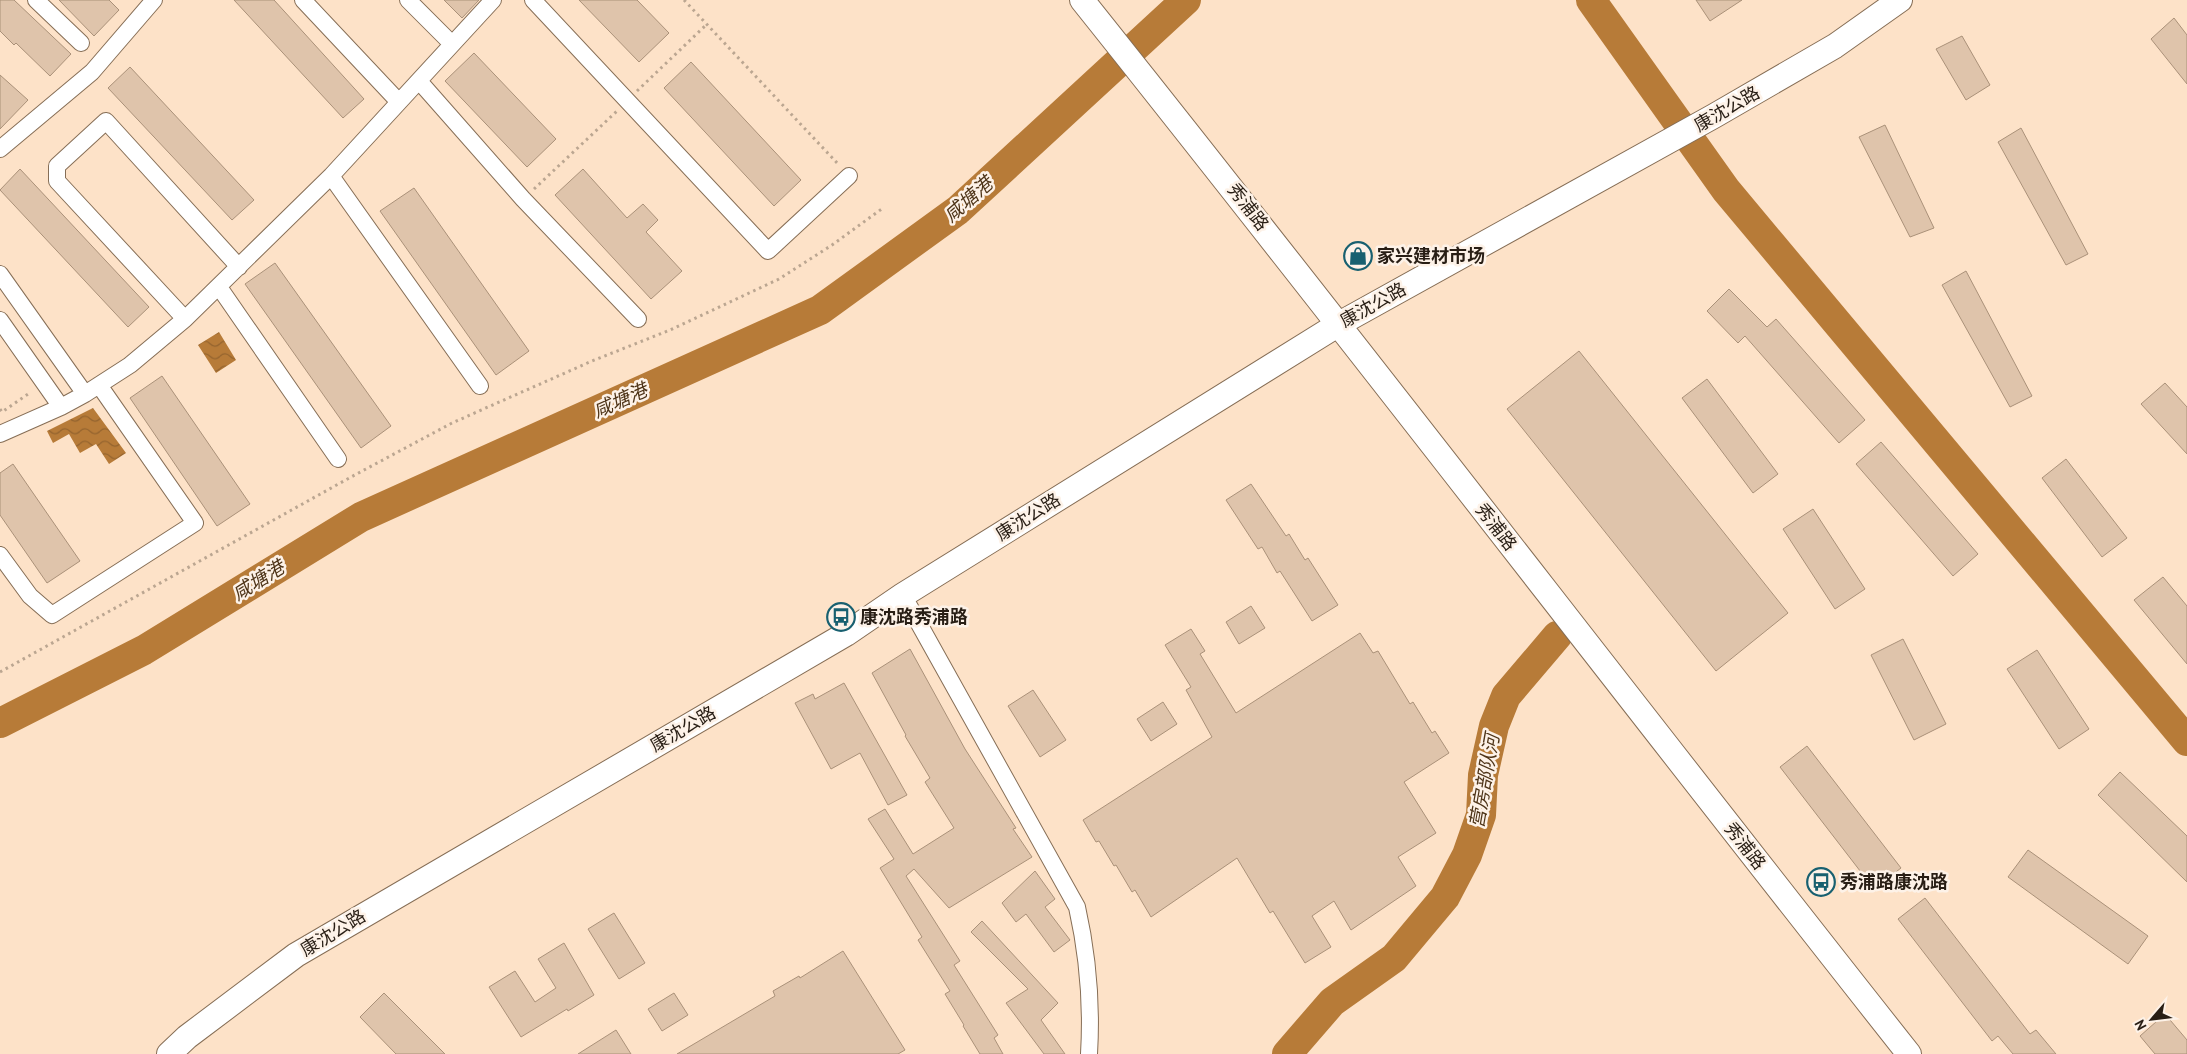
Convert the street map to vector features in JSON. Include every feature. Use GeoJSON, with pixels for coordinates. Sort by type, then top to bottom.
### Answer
{"type":"FeatureCollection","features":[{"type":"Feature","properties":{"kind":"street"},"geometry":{"type":"LineString","coordinates":[[36,0],[81,43]]}},
{"type":"Feature","properties":{"kind":"street"},"geometry":{"type":"LineString","coordinates":[[0,149],[92,72],[154,0]]}},
{"type":"Feature","properties":{"kind":"street"},"geometry":{"type":"LineString","coordinates":[[303,0],[398,101]]}},
{"type":"Feature","properties":{"kind":"street"},"geometry":{"type":"LineString","coordinates":[[408,0],[452,44]]}},
{"type":"Feature","properties":{"kind":"street"},"geometry":{"type":"LineString","coordinates":[[0,434],[61,407],[92,389],[130,364],[185,319],[331,176],[493,0]]}},
{"type":"Feature","properties":{"kind":"street"},"geometry":{"type":"LineString","coordinates":[[533,0],[768,251],[849,176]]}},
{"type":"Feature","properties":{"kind":"street","name":"康沈公路"},"geometry":{"type":"LineString","coordinates":[[169,1054],[187,1037],[296,955],[846,634],[903,595],[1339,324],[1714,116],[1835,46],[1900,0]]}},
{"type":"Feature","properties":{"kind":"street","name":"秀浦路"},"geometry":{"type":"LineString","coordinates":[[1089,8],[1339,324],[1688,775],[1909,1054]]}},
{"type":"Feature","properties":{"kind":"street"},"geometry":{"type":"LineString","coordinates":[[419,81],[524,199],[638,319]]}},
{"type":"Feature","properties":{"kind":"street"},"geometry":{"type":"LineString","coordinates":[[185,319],[57,181],[57,166],[106,121],[239,266]]}},
{"type":"Feature","properties":{"kind":"street"},"geometry":{"type":"LineString","coordinates":[[331,176],[480,386]]}},
{"type":"Feature","properties":{"kind":"street"},"geometry":{"type":"LineString","coordinates":[[0,274],[92,389],[195,523],[52,615],[30,596],[0,555]]}},
{"type":"Feature","properties":{"kind":"street"},"geometry":{"type":"LineString","coordinates":[[219,287],[338,459]]}},
{"type":"Feature","properties":{"kind":"street"},"geometry":{"type":"LineString","coordinates":[[0,320],[61,407]]}},
{"type":"Feature","properties":{"kind":"street"},"geometry":{"type":"LineString","coordinates":[[903,595],[1077,907],[1085,942],[1092,1017],[1089,1054]]}},
{"type":"Feature","properties":{"kind":"path"},"geometry":{"type":"LineString","coordinates":[[684,0],[849,176]]}},
{"type":"Feature","properties":{"kind":"path"},"geometry":{"type":"LineString","coordinates":[[0,672],[350,477],[452,423],[592,361],[670,330],[779,279],[832,245],[883,208]]}},
{"type":"Feature","properties":{"kind":"path"},"geometry":{"type":"LineString","coordinates":[[0,409],[2,412],[44,383]]}},
{"type":"Feature","properties":{"kind":"water"},"geometry":{"type":"Polygon","coordinates":[[[219,332],[236,360],[216,373],[198,345],[219,332]]]}},
{"type":"Feature","properties":{"kind":"water"},"geometry":{"type":"Polygon","coordinates":[[[93,408],[126,453],[109,464],[96,444],[80,453],[69,434],[53,443],[47,431],[93,408]]]}},
{"type":"Feature","properties":{"kind":"building"},"geometry":{"type":"Polygon","coordinates":[[[0,0],[14,0],[71,54],[50,76],[16,43],[14,45],[0,31],[0,0]]]}},
{"type":"Feature","properties":{"kind":"building"},"geometry":{"type":"Polygon","coordinates":[[[59,0],[109,0],[119,10],[94,36],[59,0]]]}},
{"type":"Feature","properties":{"kind":"building"},"geometry":{"type":"Polygon","coordinates":[[[234,0],[274,0],[364,99],[343,118],[234,0]]]}},
{"type":"Feature","properties":{"kind":"building"},"geometry":{"type":"Polygon","coordinates":[[[444,0],[479,0],[462,18],[444,0]]]}},
{"type":"Feature","properties":{"kind":"building"},"geometry":{"type":"Polygon","coordinates":[[[579,0],[637,0],[669,33],[639,62],[579,0]]]}},
{"type":"Feature","properties":{"kind":"building"},"geometry":{"type":"Polygon","coordinates":[[[1696,0],[1742,0],[1710,21],[1696,0]]]}},
{"type":"Feature","properties":{"kind":"building"},"geometry":{"type":"Polygon","coordinates":[[[2174,18],[2187,35],[2187,84],[2151,39],[2174,18]]]}},
{"type":"Feature","properties":{"kind":"building"},"geometry":{"type":"Polygon","coordinates":[[[1962,36],[1990,85],[1966,100],[1936,49],[1962,36]]]}},
{"type":"Feature","properties":{"kind":"building"},"geometry":{"type":"Polygon","coordinates":[[[474,53],[556,139],[527,167],[445,81],[474,53]]]}},
{"type":"Feature","properties":{"kind":"building"},"geometry":{"type":"Polygon","coordinates":[[[691,62],[801,180],[774,206],[664,88],[691,62]]]}},
{"type":"Feature","properties":{"kind":"building"},"geometry":{"type":"Polygon","coordinates":[[[130,67],[254,200],[232,220],[108,88],[130,67]]]}},
{"type":"Feature","properties":{"kind":"building"},"geometry":{"type":"Polygon","coordinates":[[[0,75],[28,100],[0,129],[0,75]]]}},
{"type":"Feature","properties":{"kind":"building"},"geometry":{"type":"Polygon","coordinates":[[[1885,125],[1934,228],[1910,237],[1859,137],[1885,125]]]}},
{"type":"Feature","properties":{"kind":"building"},"geometry":{"type":"Polygon","coordinates":[[[2021,128],[2088,254],[2066,265],[1998,142],[2021,128]]]}},
{"type":"Feature","properties":{"kind":"building"},"geometry":{"type":"Polygon","coordinates":[[[20,169],[149,307],[128,327],[0,190],[20,169]]]}},
{"type":"Feature","properties":{"kind":"building"},"geometry":{"type":"Polygon","coordinates":[[[583,169],[627,218],[643,204],[658,220],[646,232],[682,271],[651,299],[555,195],[583,169]]]}},
{"type":"Feature","properties":{"kind":"building"},"geometry":{"type":"Polygon","coordinates":[[[414,188],[529,351],[496,375],[380,211],[414,188]]]}},
{"type":"Feature","properties":{"kind":"building"},"geometry":{"type":"Polygon","coordinates":[[[275,263],[391,426],[361,448],[245,284],[275,263]]]}},
{"type":"Feature","properties":{"kind":"building"},"geometry":{"type":"Polygon","coordinates":[[[1966,271],[2032,396],[2010,407],[1942,285],[1966,271]]]}},
{"type":"Feature","properties":{"kind":"building"},"geometry":{"type":"Polygon","coordinates":[[[1729,289],[1767,327],[1776,319],[1865,420],[1839,443],[1745,336],[1738,343],[1707,311],[1729,289]]]}},
{"type":"Feature","properties":{"kind":"building"},"geometry":{"type":"Polygon","coordinates":[[[1579,351],[1788,613],[1716,671],[1507,409],[1579,351]]]}},
{"type":"Feature","properties":{"kind":"building"},"geometry":{"type":"Polygon","coordinates":[[[162,376],[250,504],[217,526],[130,398],[162,376]]]}},
{"type":"Feature","properties":{"kind":"building"},"geometry":{"type":"Polygon","coordinates":[[[1707,379],[1778,474],[1753,493],[1682,398],[1707,379]]]}},
{"type":"Feature","properties":{"kind":"building"},"geometry":{"type":"Polygon","coordinates":[[[2165,383],[2187,407],[2187,454],[2141,404],[2165,383]]]}},
{"type":"Feature","properties":{"kind":"building"},"geometry":{"type":"Polygon","coordinates":[[[1881,442],[1978,554],[1953,576],[1856,464],[1881,442]]]}},
{"type":"Feature","properties":{"kind":"building"},"geometry":{"type":"Polygon","coordinates":[[[2066,459],[2127,538],[2102,557],[2042,478],[2066,459]]]}},
{"type":"Feature","properties":{"kind":"building"},"geometry":{"type":"Polygon","coordinates":[[[13,464],[80,561],[47,583],[0,515],[0,473],[13,464]]]}},
{"type":"Feature","properties":{"kind":"building"},"geometry":{"type":"Polygon","coordinates":[[[1251,484],[1286,536],[1289,534],[1305,560],[1308,558],[1338,605],[1312,621],[1280,571],[1277,573],[1262,547],[1258,549],[1226,500],[1251,484]]]}},
{"type":"Feature","properties":{"kind":"building"},"geometry":{"type":"Polygon","coordinates":[[[1813,509],[1865,589],[1835,609],[1783,529],[1813,509]]]}},
{"type":"Feature","properties":{"kind":"building"},"geometry":{"type":"Polygon","coordinates":[[[2163,577],[2187,606],[2187,664],[2134,600],[2163,577]]]}},
{"type":"Feature","properties":{"kind":"building"},"geometry":{"type":"Polygon","coordinates":[[[1251,606],[1265,628],[1239,644],[1226,622],[1251,606]]]}},
{"type":"Feature","properties":{"kind":"building"},"geometry":{"type":"Polygon","coordinates":[[[1191,629],[1205,651],[1200,654],[1236,713],[1360,633],[1373,653],[1378,651],[1410,704],[1413,702],[1432,733],[1435,731],[1449,753],[1404,782],[1436,833],[1398,857],[1416,886],[1351,930],[1334,901],[1312,916],[1331,947],[1305,963],[1273,911],[1270,913],[1237,858],[1151,917],[1135,890],[1132,892],[1116,865],[1114,866],[1099,841],[1096,842],[1083,820],[1212,737],[1186,690],[1191,687],[1165,645],[1191,629]]]}},
{"type":"Feature","properties":{"kind":"building"},"geometry":{"type":"Polygon","coordinates":[[[1903,639],[1946,724],[1914,740],[1871,655],[1903,639]]]}},
{"type":"Feature","properties":{"kind":"building"},"geometry":{"type":"Polygon","coordinates":[[[910,649],[965,749],[1016,828],[1013,829],[1032,857],[949,908],[914,869],[906,876],[960,961],[954,965],[998,1035],[994,1038],[1003,1054],[980,1054],[963,1026],[945,994],[950,991],[918,940],[922,937],[880,868],[894,859],[868,819],[885,809],[913,854],[954,828],[925,782],[930,778],[905,736],[872,673],[910,649]]]}},
{"type":"Feature","properties":{"kind":"building"},"geometry":{"type":"Polygon","coordinates":[[[2037,650],[2089,729],[2059,749],[2007,669],[2037,650]]]}},
{"type":"Feature","properties":{"kind":"building"},"geometry":{"type":"Polygon","coordinates":[[[844,683],[907,795],[888,805],[860,753],[831,769],[795,703],[813,694],[815,699],[844,683]]]}},
{"type":"Feature","properties":{"kind":"building"},"geometry":{"type":"Polygon","coordinates":[[[1033,690],[1066,740],[1040,757],[1008,706],[1033,690]]]}},
{"type":"Feature","properties":{"kind":"building"},"geometry":{"type":"Polygon","coordinates":[[[1163,702],[1177,724],[1151,741],[1137,719],[1163,702]]]}},
{"type":"Feature","properties":{"kind":"building"},"geometry":{"type":"Polygon","coordinates":[[[1807,746],[1901,868],[1874,889],[1780,767],[1807,746]]]}},
{"type":"Feature","properties":{"kind":"building"},"geometry":{"type":"Polygon","coordinates":[[[2120,772],[2187,836],[2187,882],[2098,795],[2120,772]]]}},
{"type":"Feature","properties":{"kind":"building"},"geometry":{"type":"Polygon","coordinates":[[[2028,850],[2148,936],[2128,964],[2008,877],[2028,850]]]}},
{"type":"Feature","properties":{"kind":"building"},"geometry":{"type":"Polygon","coordinates":[[[1035,871],[1055,899],[1045,907],[1070,940],[1054,952],[1026,914],[1016,922],[1002,903],[1035,871]]]}},
{"type":"Feature","properties":{"kind":"building"},"geometry":{"type":"Polygon","coordinates":[[[1925,898],[2030,1034],[2036,1030],[2056,1054],[2013,1054],[1998,1036],[1992,1041],[1898,919],[1925,898]]]}},
{"type":"Feature","properties":{"kind":"building"},"geometry":{"type":"Polygon","coordinates":[[[614,913],[645,963],[619,979],[588,929],[614,913]]]}},
{"type":"Feature","properties":{"kind":"building"},"geometry":{"type":"Polygon","coordinates":[[[982,921],[1058,1003],[1041,1020],[1065,1054],[1044,1054],[1006,1003],[1028,989],[971,932],[982,921]]]}},
{"type":"Feature","properties":{"kind":"building"},"geometry":{"type":"Polygon","coordinates":[[[564,943],[594,995],[521,1037],[489,987],[515,971],[535,1002],[556,988],[538,959],[564,943]]]}},
{"type":"Feature","properties":{"kind":"building"},"geometry":{"type":"Polygon","coordinates":[[[843,951],[905,1050],[898,1054],[677,1054],[775,996],[773,991],[799,976],[800,978],[843,951]]]}},
{"type":"Feature","properties":{"kind":"building"},"geometry":{"type":"Polygon","coordinates":[[[384,993],[445,1054],[396,1054],[360,1017],[384,993]]]}},
{"type":"Feature","properties":{"kind":"building"},"geometry":{"type":"Polygon","coordinates":[[[674,993],[688,1015],[662,1031],[648,1009],[674,993]]]}},
{"type":"Feature","properties":{"kind":"building"},"geometry":{"type":"Polygon","coordinates":[[[2165,1014],[2187,1040],[2187,1054],[2155,1054],[2140,1036],[2165,1014]]]}},
{"type":"Feature","properties":{"kind":"building"},"geometry":{"type":"Polygon","coordinates":[[[616,1030],[631,1054],[578,1054],[616,1030]]]}},
{"type":"Feature","properties":{"kind":"waterway","name":"咸塘港"},"geometry":{"type":"LineString","coordinates":[[0,723],[144,650],[361,517],[820,310],[958,210],[1186,0]]}},
{"type":"Feature","properties":{"kind":"waterway"},"geometry":{"type":"LineString","coordinates":[[1591,0],[1726,190],[2187,741]]}},
{"type":"Feature","properties":{"kind":"waterway","name":"营房部队河"},"geometry":{"type":"LineString","coordinates":[[1287,1054],[1332,1002],[1394,958],[1445,897],[1467,855],[1481,815],[1483,775],[1494,726],[1506,696],[1557,636]]}},
{"type":"Feature","properties":{"kind":"place","name":"家兴建材市场"},"geometry":{"type":"Point","coordinates":[1358,256]}},
{"type":"Feature","properties":{"kind":"place","name":"康沈路秀浦路"},"geometry":{"type":"Point","coordinates":[841,617]}},
{"type":"Feature","properties":{"kind":"place","name":"秀浦路康沈路"},"geometry":{"type":"Point","coordinates":[1821,882]}}]}
